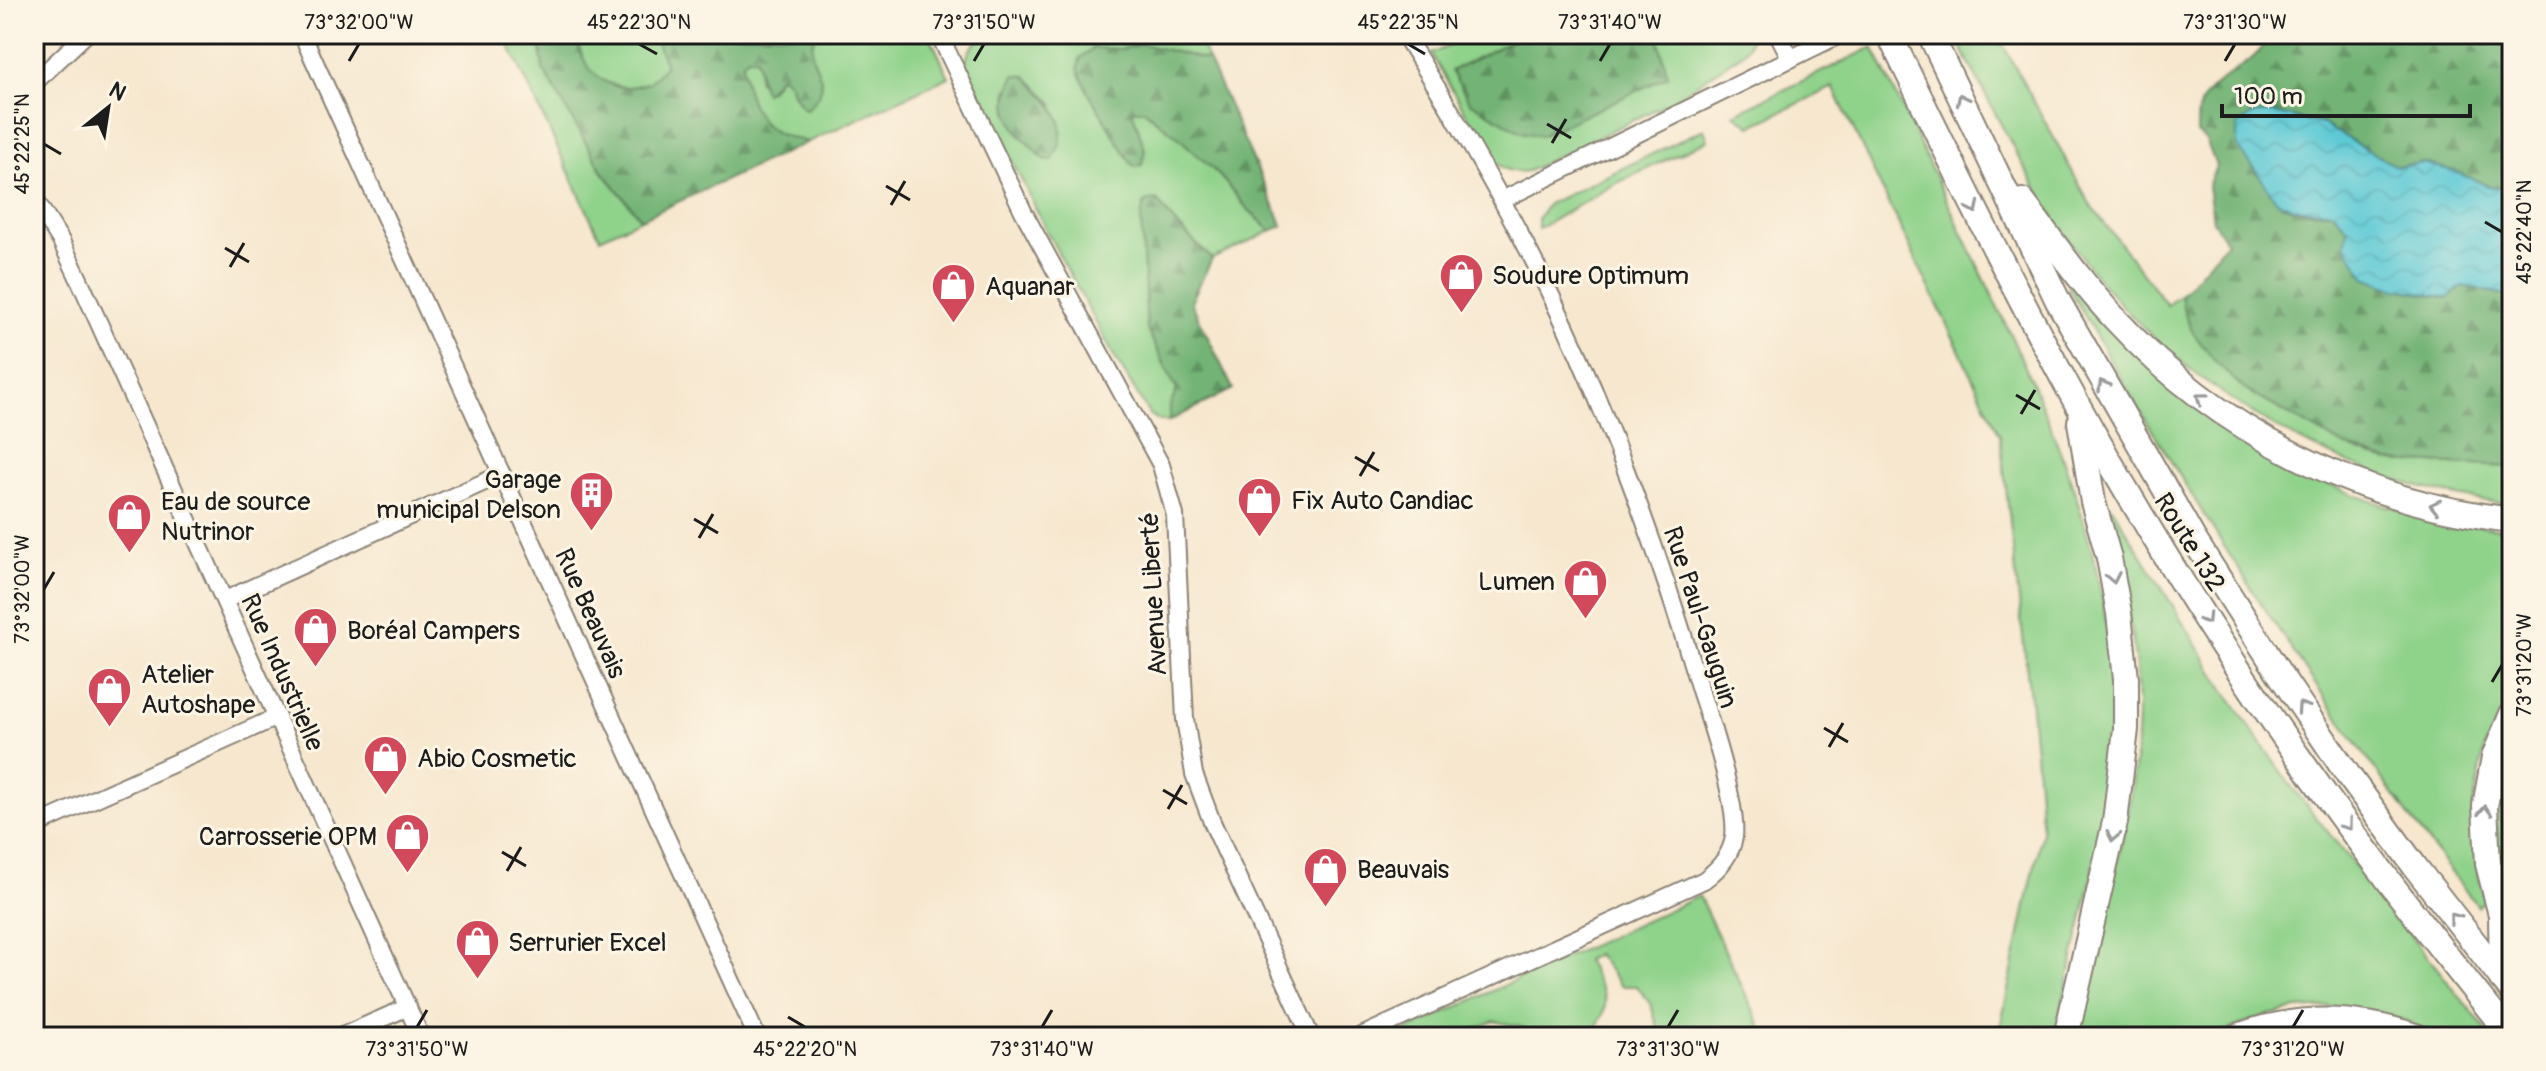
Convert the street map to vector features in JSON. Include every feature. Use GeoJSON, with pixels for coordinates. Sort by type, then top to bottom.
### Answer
{"type":"FeatureCollection","features":[{"type":"Feature","properties":{"kind":"highway","name":"Route 132"},"geometry":{"type":"LineString","coordinates":[[1889,34],[1999,258],[2077,404],[2157,542],[2274,724],[2397,891],[2512,1037]]}},
{"type":"Feature","properties":{"kind":"highway","name":"Route 132"},"geometry":{"type":"LineString","coordinates":[[1930,34],[2074,331],[2158,481],[2224,589],[2348,775],[2507,985]]}},
{"type":"Feature","properties":{"kind":"highway"},"geometry":{"type":"LineString","coordinates":[[1994,165],[2104,307],[2146,351],[2207,403],[2267,440],[2348,479],[2426,504],[2512,520]]}},
{"type":"Feature","properties":{"kind":"highway"},"geometry":{"type":"LineString","coordinates":[[2066,1037],[2115,822],[2126,729],[2126,679],[2119,613],[2109,558],[2093,502],[2077,404]]}},
{"type":"Feature","properties":{"kind":"highway"},"geometry":{"type":"LineString","coordinates":[[2507,985],[2501,915],[2488,864],[2485,814],[2494,757],[2512,714]]}},
{"type":"Feature","properties":{"kind":"highway"},"geometry":{"type":"LineString","coordinates":[[2235,1037],[2273,1025],[2322,1019],[2367,1023],[2418,1037]]}},
{"type":"Feature","properties":{"kind":"street"},"geometry":{"type":"LineString","coordinates":[[34,83],[86,34]]}},
{"type":"Feature","properties":{"kind":"street","name":"Rue Beauvais"},"geometry":{"type":"LineString","coordinates":[[302,34],[757,1037]]}},
{"type":"Feature","properties":{"kind":"street","name":"Rue Paul-Gauguin"},"geometry":{"type":"LineString","coordinates":[[1359,1037],[1696,884],[1716,872],[1733,843],[1734,833],[1732,810],[1718,751],[1655,549],[1616,445],[1539,271],[1502,200],[1404,34]]}},
{"type":"Feature","properties":{"kind":"street"},"geometry":{"type":"LineString","coordinates":[[1778,34],[1791,59]]}},
{"type":"Feature","properties":{"kind":"street"},"geometry":{"type":"LineString","coordinates":[[1502,200],[1841,34]]}},
{"type":"Feature","properties":{"kind":"street","name":"Avenue Liberté"},"geometry":{"type":"LineString","coordinates":[[945,36],[1024,213],[1161,465],[1175,515],[1185,719],[1194,774],[1216,830],[1311,1037]]}},
{"type":"Feature","properties":{"kind":"street","name":"Rue Industrielle"},"geometry":{"type":"LineString","coordinates":[[34,198],[71,261],[421,1037]]}},
{"type":"Feature","properties":{"kind":"street"},"geometry":{"type":"LineString","coordinates":[[225,600],[502,474]]}},
{"type":"Feature","properties":{"kind":"street"},"geometry":{"type":"LineString","coordinates":[[34,826],[277,717]]}},
{"type":"Feature","properties":{"kind":"street"},"geometry":{"type":"LineString","coordinates":[[340,1037],[408,1007]]}},
{"type":"Feature","properties":{"kind":"green space"},"geometry":{"type":"Polygon","coordinates":[[[504,34],[542,34],[543,69],[603,172],[641,219],[600,238],[504,34]]]}},
{"type":"Feature","properties":{"kind":"green space"},"geometry":{"type":"Polygon","coordinates":[[[542,34],[579,34],[578,45],[591,71],[607,82],[626,87],[647,83],[666,66],[657,43],[634,34],[816,34],[812,55],[821,88],[806,110],[781,75],[765,92],[756,57],[748,57],[742,63],[750,99],[758,116],[779,134],[808,142],[641,219],[603,172],[543,69],[542,34]]]}},
{"type":"Feature","properties":{"kind":"green space"},"geometry":{"type":"Polygon","coordinates":[[[579,34],[634,34],[657,43],[666,66],[650,82],[627,88],[603,82],[585,64],[577,40],[579,34]]]}},
{"type":"Feature","properties":{"kind":"green space"},"geometry":{"type":"Polygon","coordinates":[[[816,34],[929,34],[949,77],[808,142],[785,136],[765,125],[754,109],[742,63],[748,57],[755,56],[759,66],[758,81],[770,90],[781,75],[789,81],[792,94],[822,86],[812,53],[816,34]]]}},
{"type":"Feature","properties":{"kind":"green space"},"geometry":{"type":"Polygon","coordinates":[[[988,34],[1197,34],[1208,60],[1142,44],[1122,49],[1093,48],[1078,69],[1088,92],[1130,161],[1145,150],[1132,109],[1144,110],[1219,175],[1271,231],[1212,259],[1173,221],[1157,200],[1145,202],[1141,217],[1147,329],[1177,390],[1170,406],[1169,421],[1160,421],[1149,414],[1114,356],[1047,232],[965,65],[970,50],[988,34]],[[1026,76],[1007,90],[1008,113],[1020,136],[1054,104],[1026,76]]]}},
{"type":"Feature","properties":{"kind":"green space"},"geometry":{"type":"Polygon","coordinates":[[[1475,34],[1525,34],[1452,71],[1668,76],[1657,34],[1752,34],[1743,53],[1671,102],[1528,171],[1518,172],[1505,169],[1493,159],[1431,54],[1475,34]]]}},
{"type":"Feature","properties":{"kind":"green space"},"geometry":{"type":"Polygon","coordinates":[[[1525,34],[1657,34],[1668,76],[1541,136],[1521,132],[1470,102],[1451,71],[1525,34]]]}},
{"type":"Feature","properties":{"kind":"green space"},"geometry":{"type":"Polygon","coordinates":[[[1954,34],[1997,34],[2090,204],[2167,305],[2181,294],[2184,312],[2244,389],[2345,446],[2388,461],[2512,467],[2512,505],[2444,493],[2378,474],[2315,448],[2255,415],[2199,376],[2148,331],[2101,281],[2060,226],[2018,156],[1954,34]]]}},
{"type":"Feature","properties":{"kind":"green space"},"geometry":{"type":"Polygon","coordinates":[[[2269,34],[2512,34],[2512,188],[2493,188],[2454,171],[2423,163],[2397,167],[2323,124],[2273,113],[2251,115],[2259,161],[2272,194],[2290,208],[2334,212],[2397,289],[2448,298],[2462,286],[2512,296],[2512,467],[2388,461],[2345,446],[2244,389],[2214,360],[2193,333],[2184,312],[2181,294],[2227,242],[2213,221],[2208,186],[2216,166],[2206,140],[2197,133],[2199,108],[2209,91],[2257,54],[2269,34]]]}},
{"type":"Feature","properties":{"kind":"green space"},"geometry":{"type":"Polygon","coordinates":[[[1142,44],[1208,60],[1283,226],[1271,231],[1219,175],[1144,110],[1132,110],[1145,150],[1142,165],[1135,167],[1130,162],[1088,92],[1078,69],[1080,58],[1093,48],[1122,49],[1142,44]]]}},
{"type":"Feature","properties":{"kind":"green space"},"geometry":{"type":"Polygon","coordinates":[[[1873,47],[2002,316],[2042,407],[2077,499],[2102,595],[2114,697],[2110,768],[2090,884],[2055,1037],[1998,1037],[2042,831],[2000,435],[1833,87],[1751,126],[1734,114],[1873,47]]]}},
{"type":"Feature","properties":{"kind":"green space"},"geometry":{"type":"Polygon","coordinates":[[[1015,75],[1026,76],[1044,94],[1057,114],[1061,135],[1052,160],[1044,159],[1034,150],[1012,122],[1007,100],[1015,75]]]}},
{"type":"Feature","properties":{"kind":"green space"},"geometry":{"type":"Polygon","coordinates":[[[1704,129],[1708,140],[1617,183],[1538,229],[1538,218],[1548,204],[1704,129]]]}},
{"type":"Feature","properties":{"kind":"green space"},"geometry":{"type":"Polygon","coordinates":[[[1156,200],[1212,259],[1191,302],[1233,389],[1169,421],[1170,406],[1177,390],[1147,329],[1141,216],[1146,202],[1156,200]]]}},
{"type":"Feature","properties":{"kind":"green space"},"geometry":{"type":"Polygon","coordinates":[[[2074,283],[2183,398],[2254,446],[2317,479],[2378,503],[2442,519],[2512,530],[2512,693],[2485,746],[2473,806],[2476,856],[2484,901],[2477,906],[2366,757],[2261,604],[2114,367],[2068,287],[2074,283]]]}},
{"type":"Feature","properties":{"kind":"green space"},"geometry":{"type":"Polygon","coordinates":[[[2112,507],[2227,694],[2288,782],[2492,1037],[2446,1037],[2376,1011],[2331,1007],[2296,1009],[2264,1016],[2210,1037],[2077,1037],[2126,822],[2137,732],[2137,684],[2132,634],[2105,511],[2112,507]]]}},
{"type":"Feature","properties":{"kind":"green space"},"geometry":{"type":"Polygon","coordinates":[[[2512,747],[2512,908],[2499,848],[2498,807],[2512,747]]]}},
{"type":"Feature","properties":{"kind":"green space"},"geometry":{"type":"Polygon","coordinates":[[[1699,896],[1766,1037],[1661,1037],[1651,1005],[1637,986],[1621,986],[1597,954],[1586,960],[1602,991],[1605,1007],[1597,1026],[1588,1037],[1542,1037],[1521,1027],[1494,1021],[1453,1037],[1392,1037],[1699,896]]]}},
{"type":"Feature","properties":{"kind":"green space"},"geometry":{"type":"Polygon","coordinates":[[[2309,1032],[2340,1033],[2365,1037],[2275,1037],[2309,1032]]]}},
{"type":"Feature","properties":{"kind":"water"},"geometry":{"type":"Polygon","coordinates":[[[2273,113],[2323,124],[2397,167],[2423,163],[2454,171],[2493,188],[2512,188],[2512,296],[2462,286],[2449,298],[2397,289],[2365,277],[2345,245],[2348,229],[2334,212],[2294,208],[2277,201],[2237,145],[2237,126],[2251,115],[2273,113]]]}},
{"type":"Feature","properties":{"kind":"place","name":"Soudure Optimum"},"geometry":{"type":"Point","coordinates":[1461,314]}},
{"type":"Feature","properties":{"kind":"place","name":"Aquanar"},"geometry":{"type":"Point","coordinates":[954,325]}},
{"type":"Feature","properties":{"kind":"place","name":"Garage municipal Delson"},"geometry":{"type":"Point","coordinates":[592,533]}},
{"type":"Feature","properties":{"kind":"place","name":"Fix Auto Candiac"},"geometry":{"type":"Point","coordinates":[1260,539]}},
{"type":"Feature","properties":{"kind":"place","name":"Eau de source Nutrinor"},"geometry":{"type":"Point","coordinates":[130,555]}},
{"type":"Feature","properties":{"kind":"place","name":"Lumen"},"geometry":{"type":"Point","coordinates":[1586,620]}},
{"type":"Feature","properties":{"kind":"place","name":"Boréal Campers"},"geometry":{"type":"Point","coordinates":[316,669]}},
{"type":"Feature","properties":{"kind":"place","name":"Atelier Autoshape"},"geometry":{"type":"Point","coordinates":[110,728]}},
{"type":"Feature","properties":{"kind":"place","name":"Abio Cosmetic"},"geometry":{"type":"Point","coordinates":[386,797]}},
{"type":"Feature","properties":{"kind":"place","name":"Carrosserie OPM"},"geometry":{"type":"Point","coordinates":[408,875]}},
{"type":"Feature","properties":{"kind":"place","name":"Beauvais"},"geometry":{"type":"Point","coordinates":[1326,908]}},
{"type":"Feature","properties":{"kind":"place","name":"Serrurier Excel"},"geometry":{"type":"Point","coordinates":[477,981]}}]}
